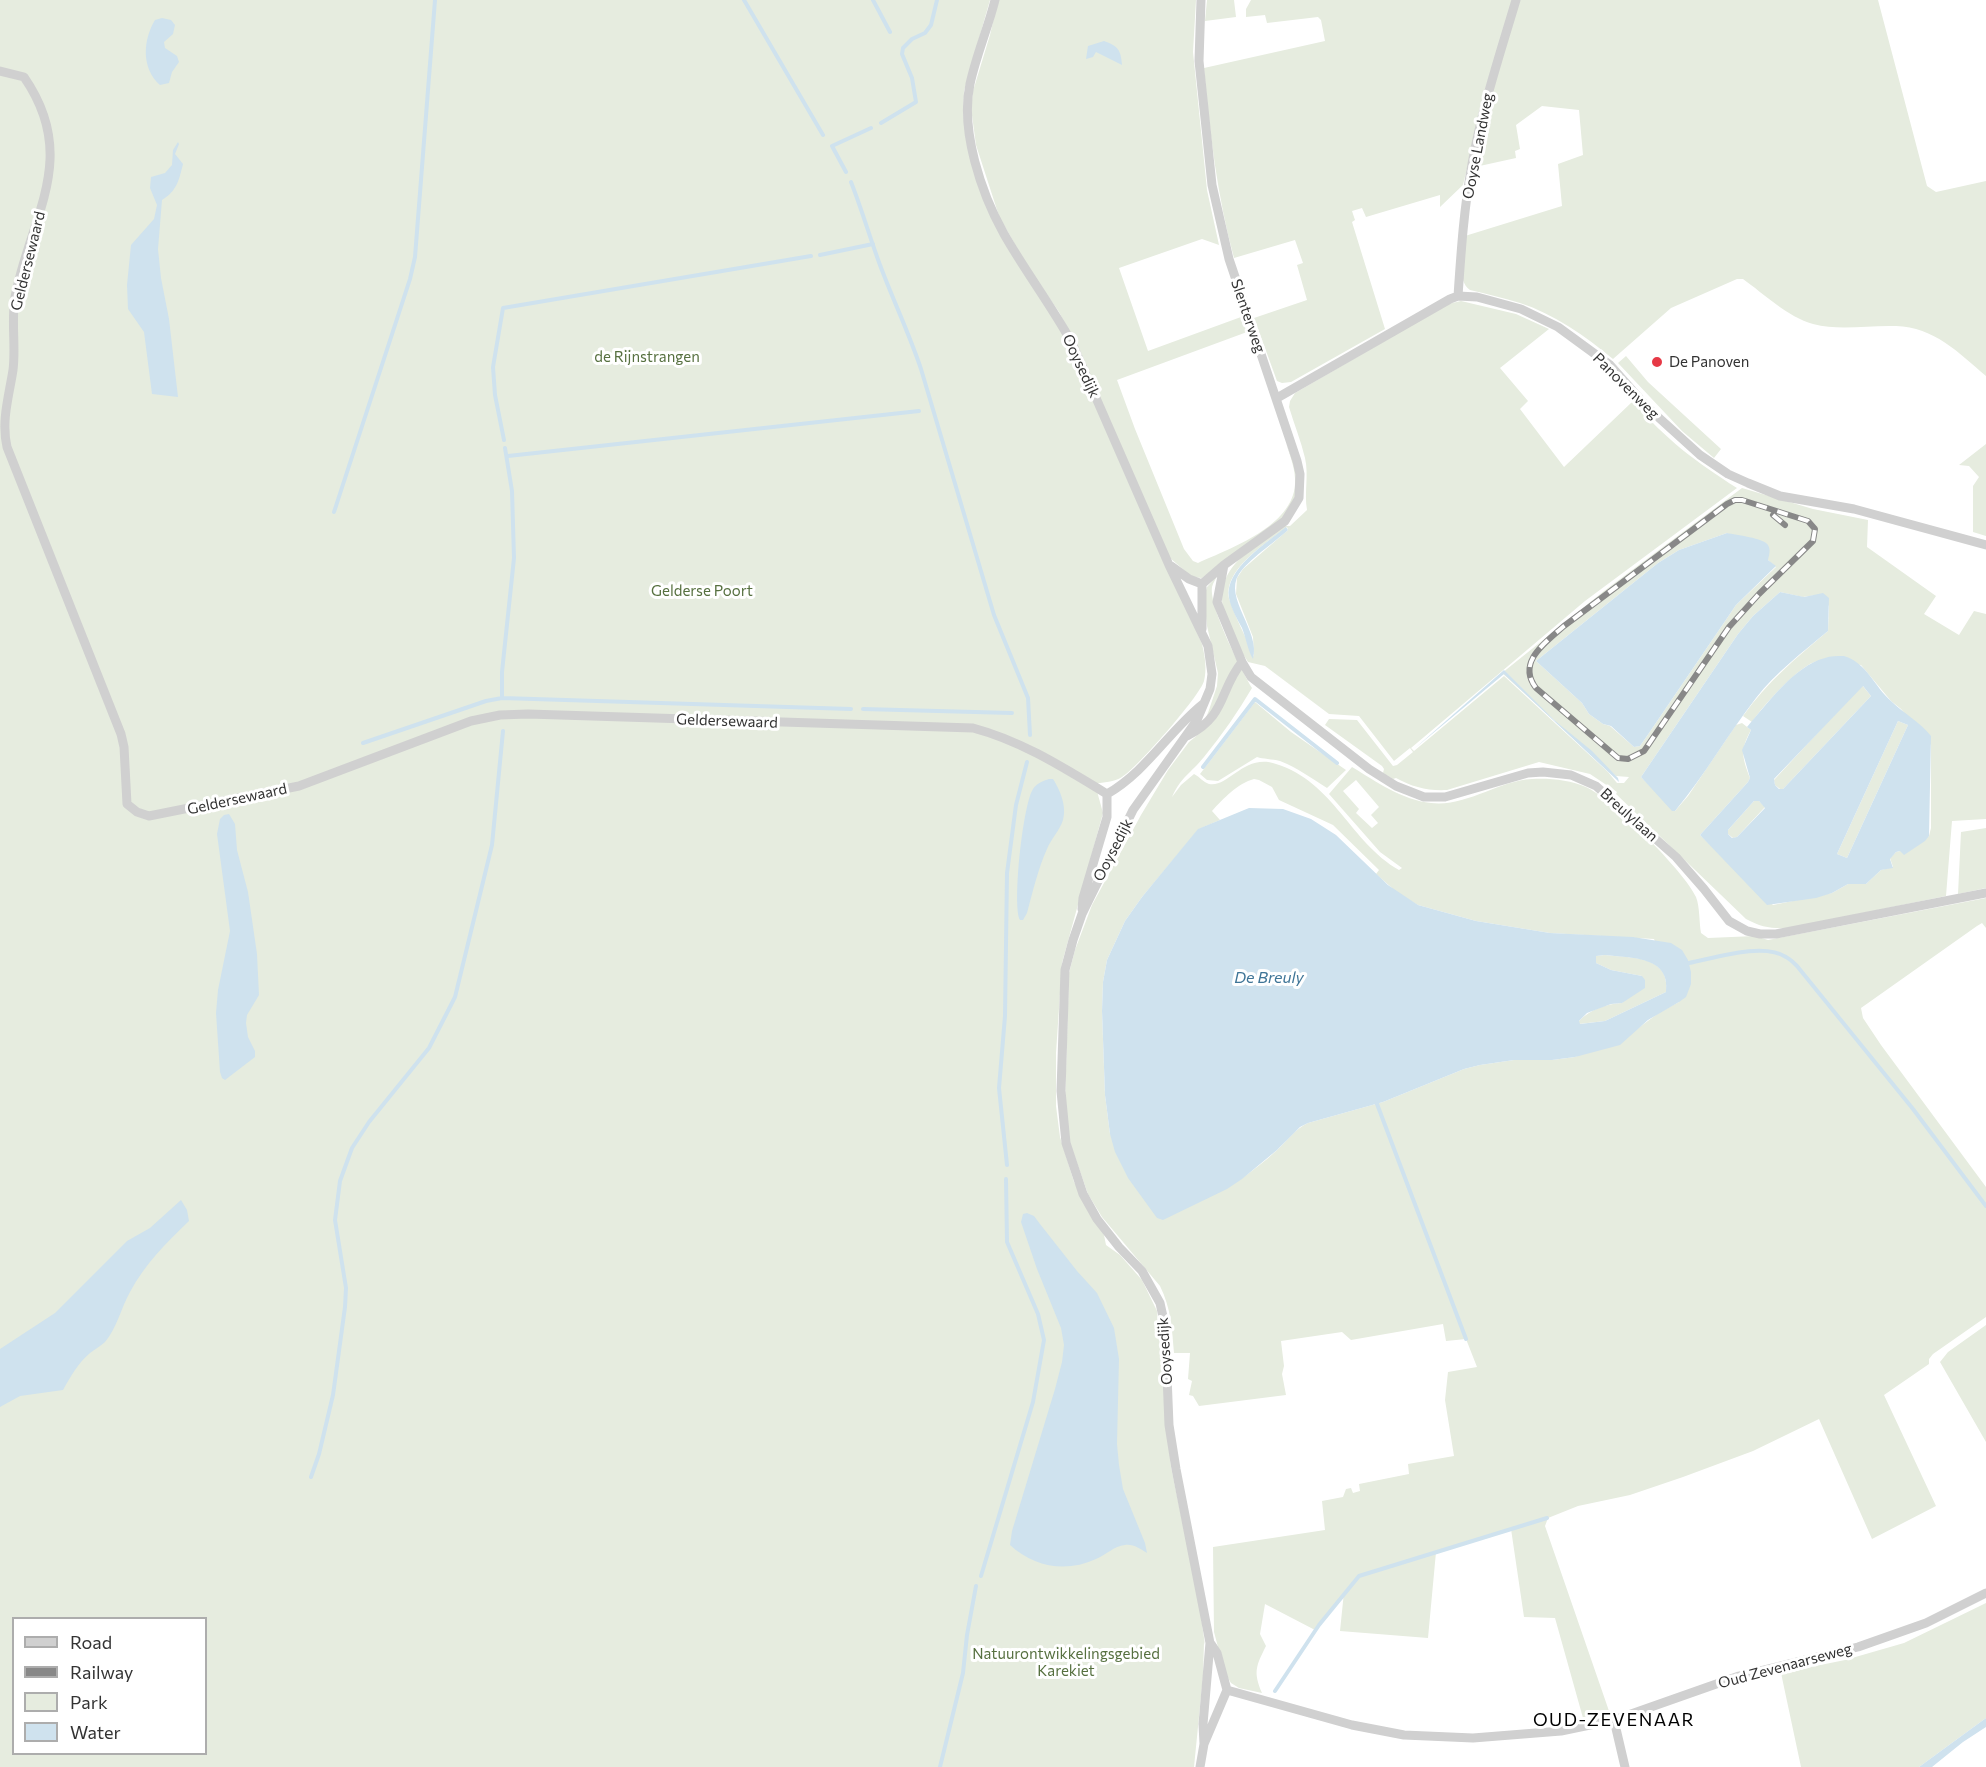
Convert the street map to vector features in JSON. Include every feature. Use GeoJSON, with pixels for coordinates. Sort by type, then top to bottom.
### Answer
{"type":"FeatureCollection","features":[{"type":"Feature","properties":{"kind":"street","name":"Ooysedijk"},"geometry":{"type":"LineString","coordinates":[[995,0],[970,84],[968,110],[974,158],[1003,233],[1056,314],[1072,343],[1169,565],[1208,646],[1212,674],[1210,689],[1197,720],[1133,810],[1082,914],[1065,970],[1061,1091],[1066,1143],[1080,1185],[1097,1219],[1142,1271],[1160,1303],[1165,1326],[1169,1425],[1210,1643],[1203,1724],[1204,1744]]}},
{"type":"Feature","properties":{"kind":"street","name":"Slenterweg"},"geometry":{"type":"LineString","coordinates":[[1202,0],[1199,61],[1212,185],[1229,259],[1299,467],[1301,488],[1299,498],[1285,521],[1224,565],[1202,584]]}},
{"type":"Feature","properties":{"kind":"street","name":"Ooyse Landweg"},"geometry":{"type":"LineString","coordinates":[[1458,296],[1461,246],[1472,164],[1490,84],[1516,0]]}},
{"type":"Feature","properties":{"kind":"street","name":"Geldersewaard"},"geometry":{"type":"LineString","coordinates":[[0,70],[24,77],[36,94],[51,150],[50,178],[15,297],[12,329],[14,364],[4,417],[4,437],[121,734],[124,747],[127,804],[136,812],[149,816],[299,786],[471,722],[500,715],[528,714],[973,728],[998,734],[1026,747],[1107,794]]}},
{"type":"Feature","properties":{"kind":"street"},"geometry":{"type":"LineString","coordinates":[[1277,398],[1458,296]]}},
{"type":"Feature","properties":{"kind":"street","name":"Panovenweg"},"geometry":{"type":"LineString","coordinates":[[1458,296],[1477,297],[1521,309],[1558,327],[1610,365],[1647,407],[1700,455],[1738,479],[1780,496],[1854,509],[1986,545]]}},
{"type":"Feature","properties":{"kind":"street"},"geometry":{"type":"LineString","coordinates":[[1169,565],[1189,579],[1202,584],[1202,632]]}},
{"type":"Feature","properties":{"kind":"street","name":"Breulylaan"},"geometry":{"type":"LineString","coordinates":[[1224,565],[1217,602],[1242,662],[1251,677],[1369,769],[1396,786],[1424,797],[1445,797],[1528,773],[1572,775],[1596,786],[1610,796],[1676,857],[1730,921],[1747,931],[1760,934],[1776,934],[1986,893]]}},
{"type":"Feature","properties":{"kind":"street"},"geometry":{"type":"LineString","coordinates":[[1185,737],[1199,730],[1216,712],[1225,697],[1234,673],[1242,662]]}},
{"type":"Feature","properties":{"kind":"street"},"geometry":{"type":"LineString","coordinates":[[1082,914],[1083,898],[1107,817],[1107,794],[1128,781],[1186,717],[1204,703]]}},
{"type":"Feature","properties":{"kind":"street","name":"Oud Zevenaarseweg"},"geometry":{"type":"LineString","coordinates":[[1227,1690],[1352,1725],[1404,1735],[1473,1738],[1561,1731],[1614,1720],[1739,1676],[1858,1647],[1926,1623],[1986,1593]]}},
{"type":"Feature","properties":{"kind":"street"},"geometry":{"type":"LineString","coordinates":[[1200,1767],[1204,1744],[1227,1690],[1217,1653],[1210,1643]]}},
{"type":"Feature","properties":{"kind":"street"},"geometry":{"type":"LineString","coordinates":[[1614,1720],[1625,1767]]}},
{"type":"Feature","properties":{"kind":"green space","name":"Gelderse Poort"},"geometry":{"type":"Polygon","coordinates":[[[0,0],[990,0],[964,91],[963,114],[970,154],[988,208],[1072,348],[1202,644],[1205,658],[1205,676],[1200,689],[1167,732],[1122,777],[1095,784],[1103,813],[1062,963],[1056,1053],[1056,1106],[1060,1137],[1074,1182],[1104,1235],[1106,1245],[1120,1255],[1142,1280],[1157,1311],[1171,1467],[1199,1603],[1205,1645],[1204,1642],[1194,1767],[0,1767],[0,0]]]}},
{"type":"Feature","properties":{"kind":"green space"},"geometry":{"type":"Polygon","coordinates":[[[998,0],[1196,0],[1193,52],[1207,190],[1219,245],[1202,239],[1119,268],[1148,351],[1241,317],[1247,332],[1117,380],[1184,549],[1193,561],[1198,563],[1258,534],[1284,512],[1292,499],[1295,484],[1294,468],[1286,443],[1296,469],[1296,495],[1281,520],[1202,578],[1192,577],[1170,558],[1074,340],[999,216],[976,145],[971,108],[973,91],[998,0]]]}},
{"type":"Feature","properties":{"kind":"green space"},"geometry":{"type":"Polygon","coordinates":[[[1207,0],[1234,0],[1236,17],[1205,21],[1207,0]]]}},
{"type":"Feature","properties":{"kind":"green space"},"geometry":{"type":"Polygon","coordinates":[[[1251,0],[1512,0],[1488,80],[1463,185],[1440,207],[1440,195],[1366,217],[1362,208],[1352,211],[1355,220],[1352,222],[1385,329],[1291,382],[1282,383],[1277,381],[1254,318],[1307,300],[1297,265],[1303,263],[1295,240],[1234,258],[1215,164],[1204,68],[1325,41],[1321,20],[1318,17],[1267,23],[1265,15],[1246,17],[1246,9],[1251,0]]]}},
{"type":"Feature","properties":{"kind":"green space"},"geometry":{"type":"Polygon","coordinates":[[[1518,0],[1878,0],[1927,186],[1936,192],[1986,181],[1986,376],[1945,343],[1922,331],[1896,326],[1844,327],[1813,324],[1785,311],[1743,279],[1737,279],[1671,308],[1613,359],[1580,334],[1545,313],[1520,303],[1470,290],[1463,280],[1462,273],[1465,236],[1562,206],[1558,164],[1583,155],[1579,110],[1542,106],[1516,125],[1520,149],[1515,151],[1516,158],[1475,167],[1491,88],[1518,0]]]}},
{"type":"Feature","properties":{"kind":"green space"},"geometry":{"type":"Polygon","coordinates":[[[1461,301],[1516,314],[1549,329],[1500,368],[1528,401],[1520,409],[1564,467],[1634,402],[1682,449],[1737,488],[1585,601],[1411,748],[1414,751],[1504,676],[1617,783],[1624,783],[1629,777],[1616,776],[1502,673],[1604,591],[1742,488],[1813,509],[1868,520],[1867,547],[1936,596],[1924,614],[1959,635],[1974,611],[1986,614],[1986,819],[1952,821],[1946,896],[1789,928],[1761,926],[1746,919],[1616,794],[1617,792],[1590,774],[1539,762],[1447,790],[1414,786],[1383,773],[1382,766],[1325,725],[1329,719],[1357,720],[1393,766],[1413,752],[1410,748],[1394,761],[1359,716],[1329,714],[1265,666],[1248,662],[1223,607],[1222,592],[1232,568],[1241,558],[1285,526],[1290,526],[1307,510],[1306,464],[1289,407],[1290,401],[1295,393],[1448,304],[1461,301]],[[1287,527],[1247,559],[1232,579],[1229,590],[1232,608],[1254,657],[1253,637],[1236,594],[1237,578],[1243,569],[1288,530],[1287,527]],[[1727,533],[1679,550],[1658,563],[1536,661],[1582,703],[1589,714],[1610,726],[1634,747],[1640,746],[1736,605],[1776,567],[1727,533]],[[1780,592],[1753,616],[1738,634],[1641,777],[1675,811],[1688,796],[1736,725],[1742,723],[1751,730],[1743,754],[1750,778],[1700,835],[1773,905],[1832,893],[1848,884],[1866,884],[1881,870],[1893,867],[1890,858],[1896,852],[1929,836],[1931,828],[1931,745],[1861,665],[1828,661],[1810,664],[1782,687],[1752,722],[1743,716],[1772,681],[1828,631],[1829,606],[1816,595],[1803,597],[1780,592]]]}},
{"type":"Feature","properties":{"kind":"green space"},"geometry":{"type":"Polygon","coordinates":[[[1626,356],[1648,382],[1721,449],[1714,458],[1682,431],[1618,363],[1626,356]]]}},
{"type":"Feature","properties":{"kind":"green space"},"geometry":{"type":"Polygon","coordinates":[[[1986,444],[1986,536],[1973,532],[1973,486],[1979,477],[1969,466],[1959,465],[1986,444]]]}},
{"type":"Feature","properties":{"kind":"green space"},"geometry":{"type":"Polygon","coordinates":[[[1218,575],[1212,587],[1215,609],[1252,688],[1223,732],[1175,790],[1172,797],[1194,774],[1209,784],[1216,784],[1255,763],[1276,764],[1313,784],[1367,844],[1399,870],[1402,868],[1380,852],[1329,794],[1352,767],[1400,794],[1431,803],[1470,798],[1507,784],[1532,779],[1573,783],[1586,787],[1612,805],[1678,871],[1696,897],[1701,933],[1708,938],[1755,936],[1768,940],[1986,898],[1986,928],[1982,923],[1977,926],[1861,1008],[1863,1018],[1881,1045],[1986,1187],[1986,1317],[1933,1354],[1929,1359],[1929,1364],[1884,1395],[1936,1506],[1872,1539],[1819,1419],[1753,1451],[1683,1477],[1630,1495],[1578,1506],[1548,1518],[1545,1526],[1609,1711],[1583,1718],[1555,1618],[1524,1617],[1511,1529],[1436,1552],[1428,1638],[1340,1631],[1344,1592],[1315,1630],[1265,1604],[1260,1634],[1266,1646],[1258,1664],[1257,1674],[1262,1693],[1239,1688],[1231,1683],[1225,1673],[1214,1632],[1213,1547],[1325,1530],[1322,1501],[1343,1497],[1346,1489],[1351,1488],[1353,1493],[1360,1491],[1359,1484],[1409,1474],[1408,1464],[1454,1456],[1445,1400],[1448,1372],[1477,1367],[1466,1339],[1446,1341],[1443,1324],[1351,1340],[1342,1332],[1281,1341],[1284,1366],[1282,1374],[1286,1395],[1199,1406],[1193,1396],[1189,1395],[1192,1381],[1188,1379],[1190,1353],[1174,1353],[1172,1327],[1164,1294],[1160,1286],[1102,1217],[1088,1194],[1069,1140],[1065,1104],[1069,973],[1092,905],[1168,770],[1189,742],[1200,733],[1209,710],[1217,686],[1218,673],[1207,626],[1204,597],[1207,587],[1218,575]],[[1254,779],[1237,788],[1216,806],[1212,811],[1220,820],[1199,829],[1142,897],[1125,921],[1107,960],[1103,982],[1105,1095],[1110,1134],[1202,1200],[1250,1173],[1308,1123],[1383,1102],[1464,1069],[1480,1065],[1514,1060],[1552,1060],[1575,1057],[1637,1029],[1660,1012],[1679,1002],[1654,939],[1550,933],[1476,921],[1418,905],[1400,895],[1376,874],[1379,870],[1333,825],[1279,800],[1272,787],[1254,779]],[[1356,780],[1343,791],[1359,809],[1356,813],[1372,828],[1378,823],[1371,815],[1379,807],[1356,780]]]}},
{"type":"Feature","properties":{"kind":"green space"},"geometry":{"type":"Polygon","coordinates":[[[1862,685],[1871,696],[1783,789],[1775,785],[1774,780],[1862,685]]]}},
{"type":"Feature","properties":{"kind":"green space"},"geometry":{"type":"Polygon","coordinates":[[[1255,702],[1291,732],[1346,770],[1327,788],[1287,764],[1257,757],[1218,781],[1207,780],[1200,774],[1255,702]]]}},
{"type":"Feature","properties":{"kind":"green space"},"geometry":{"type":"Polygon","coordinates":[[[1898,721],[1908,725],[1847,858],[1837,854],[1898,721]]]}},
{"type":"Feature","properties":{"kind":"green space"},"geometry":{"type":"Polygon","coordinates":[[[1754,801],[1759,801],[1765,807],[1737,837],[1733,838],[1728,834],[1728,830],[1754,801]]]}},
{"type":"Feature","properties":{"kind":"green space"},"geometry":{"type":"Polygon","coordinates":[[[1986,828],[1986,888],[1958,894],[1961,832],[1986,828]]]}},
{"type":"Feature","properties":{"kind":"green space"},"geometry":{"type":"Polygon","coordinates":[[[1596,956],[1637,958],[1655,965],[1662,971],[1666,980],[1666,992],[1605,1021],[1579,1024],[1579,1021],[1594,1010],[1622,1003],[1642,976],[1611,970],[1596,963],[1596,956]]]}},
{"type":"Feature","properties":{"kind":"green space"},"geometry":{"type":"Polygon","coordinates":[[[1986,1325],[1986,1442],[1940,1362],[1948,1352],[1986,1325]]]}},
{"type":"Feature","properties":{"kind":"green space"},"geometry":{"type":"Polygon","coordinates":[[[1986,1603],[1986,1718],[1919,1767],[1801,1767],[1781,1673],[1845,1660],[1904,1643],[1986,1603]]]}},
{"type":"Feature","properties":{"kind":"water"},"geometry":{"type":"Polygon","coordinates":[[[162,18],[171,20],[175,25],[173,34],[164,42],[165,48],[177,56],[179,62],[172,72],[169,83],[160,85],[147,62],[146,45],[155,20],[162,18]]]}},
{"type":"Feature","properties":{"kind":"water"},"geometry":{"type":"Polygon","coordinates":[[[1104,41],[1118,49],[1122,65],[1096,52],[1093,57],[1086,59],[1088,46],[1104,41]]]}},
{"type":"Feature","properties":{"kind":"water"},"geometry":{"type":"Polygon","coordinates":[[[178,142],[175,154],[183,164],[174,189],[162,200],[158,249],[178,397],[152,394],[144,332],[128,309],[127,285],[131,245],[154,219],[157,205],[150,188],[151,177],[165,173],[172,165],[173,150],[178,142]]]}},
{"type":"Feature","properties":{"kind":"water"},"geometry":{"type":"Polygon","coordinates":[[[1286,527],[1288,530],[1243,568],[1235,583],[1239,604],[1252,637],[1253,659],[1231,606],[1229,587],[1233,577],[1248,558],[1286,527]]]}},
{"type":"Feature","properties":{"kind":"water"},"geometry":{"type":"Polygon","coordinates":[[[1727,533],[1756,539],[1768,545],[1770,552],[1768,560],[1776,566],[1736,605],[1640,746],[1634,747],[1611,726],[1603,724],[1589,714],[1582,703],[1536,661],[1658,563],[1679,550],[1727,533]]]}},
{"type":"Feature","properties":{"kind":"water"},"geometry":{"type":"Polygon","coordinates":[[[1780,592],[1804,597],[1823,593],[1829,598],[1828,631],[1790,663],[1764,689],[1686,797],[1675,811],[1672,811],[1641,777],[1738,634],[1753,616],[1780,592]]]}},
{"type":"Feature","properties":{"kind":"water"},"geometry":{"type":"Polygon","coordinates":[[[1844,656],[1859,664],[1891,701],[1931,736],[1929,836],[1904,855],[1900,851],[1896,852],[1890,859],[1893,868],[1881,870],[1866,884],[1848,884],[1832,893],[1816,898],[1767,905],[1700,835],[1750,778],[1742,750],[1751,730],[1747,727],[1792,677],[1814,662],[1827,657],[1844,656]],[[1863,686],[1774,779],[1779,789],[1783,789],[1871,696],[1863,686]],[[1898,721],[1837,854],[1847,858],[1908,725],[1898,721]],[[1754,801],[1728,830],[1732,838],[1737,837],[1765,808],[1759,801],[1754,801]]]}},
{"type":"Feature","properties":{"kind":"water"},"geometry":{"type":"Polygon","coordinates":[[[1504,670],[1554,720],[1592,751],[1618,778],[1619,782],[1504,674],[1414,749],[1504,670]]]}},
{"type":"Feature","properties":{"kind":"water"},"geometry":{"type":"Polygon","coordinates":[[[1053,779],[1062,798],[1063,820],[1044,857],[1027,913],[1023,920],[1020,920],[1017,895],[1018,876],[1022,833],[1029,798],[1038,784],[1053,779]]]}},
{"type":"Feature","properties":{"kind":"water","name":"De Breuly"},"geometry":{"type":"Polygon","coordinates":[[[1249,808],[1283,809],[1311,819],[1336,835],[1388,885],[1418,905],[1476,921],[1550,933],[1633,937],[1671,943],[1682,950],[1688,960],[1691,984],[1686,997],[1648,1020],[1620,1045],[1575,1057],[1552,1060],[1514,1060],[1464,1069],[1383,1102],[1308,1123],[1300,1127],[1242,1179],[1227,1189],[1163,1220],[1157,1218],[1128,1178],[1115,1152],[1110,1134],[1105,1095],[1103,982],[1107,960],[1125,921],[1198,829],[1249,808]],[[1596,956],[1596,963],[1611,970],[1642,976],[1645,980],[1645,988],[1622,1003],[1611,1004],[1587,1013],[1579,1021],[1580,1024],[1605,1021],[1666,992],[1666,980],[1662,971],[1655,965],[1637,959],[1596,956]]]}},
{"type":"Feature","properties":{"kind":"water"},"geometry":{"type":"Polygon","coordinates":[[[229,814],[235,824],[237,850],[248,892],[257,954],[259,995],[247,1015],[246,1023],[255,1057],[225,1080],[220,1072],[216,1013],[218,990],[230,931],[217,834],[220,819],[229,814]]]}},
{"type":"Feature","properties":{"kind":"water"},"geometry":{"type":"Polygon","coordinates":[[[181,1200],[187,1210],[189,1221],[142,1272],[130,1292],[113,1331],[105,1342],[82,1361],[63,1390],[20,1396],[0,1407],[0,1349],[55,1313],[127,1241],[150,1228],[181,1200]]]}},
{"type":"Feature","properties":{"kind":"water"},"geometry":{"type":"Polygon","coordinates":[[[1023,1214],[1034,1216],[1097,1293],[1114,1328],[1119,1359],[1117,1444],[1119,1465],[1123,1489],[1147,1553],[1134,1546],[1125,1545],[1085,1563],[1062,1567],[1040,1563],[1010,1545],[1012,1531],[1055,1389],[1064,1345],[1061,1328],[1021,1222],[1023,1214]]]}},
{"type":"Feature","properties":{"kind":"water"},"geometry":{"type":"Polygon","coordinates":[[[1986,1718],[1986,1727],[1932,1767],[1919,1767],[1986,1718]]]}},
{"type":"Feature","properties":{"kind":"waterway"},"geometry":{"type":"LineString","coordinates":[[334,512],[410,279],[415,257],[435,0]]}},
{"type":"Feature","properties":{"kind":"waterway"},"geometry":{"type":"LineString","coordinates":[[744,0],[823,135]]}},
{"type":"Feature","properties":{"kind":"waterway"},"geometry":{"type":"LineString","coordinates":[[873,0],[890,32]]}},
{"type":"Feature","properties":{"kind":"waterway"},"geometry":{"type":"LineString","coordinates":[[881,123],[916,102],[912,78],[902,54],[903,48],[912,39],[925,33],[931,25],[937,0]]}},
{"type":"Feature","properties":{"kind":"waterway"},"geometry":{"type":"LineString","coordinates":[[846,172],[832,146],[871,128]]}},
{"type":"Feature","properties":{"kind":"waterway"},"geometry":{"type":"LineString","coordinates":[[851,182],[880,265],[921,369],[994,615],[1028,698],[1030,735]]}},
{"type":"Feature","properties":{"kind":"waterway"},"geometry":{"type":"LineString","coordinates":[[820,255],[873,244]]}},
{"type":"Feature","properties":{"kind":"waterway"},"geometry":{"type":"LineString","coordinates":[[504,440],[495,395],[493,367],[503,308],[811,256]]}},
{"type":"Feature","properties":{"kind":"waterway"},"geometry":{"type":"LineString","coordinates":[[508,456],[919,411]]}},
{"type":"Feature","properties":{"kind":"waterway"},"geometry":{"type":"LineString","coordinates":[[505,448],[512,491],[514,558],[502,672],[502,698],[851,709]]}},
{"type":"Feature","properties":{"kind":"waterway"},"geometry":{"type":"LineString","coordinates":[[363,743],[486,701],[502,698]]}},
{"type":"Feature","properties":{"kind":"waterway"},"geometry":{"type":"LineString","coordinates":[[1203,767],[1255,699],[1337,763]]}},
{"type":"Feature","properties":{"kind":"waterway"},"geometry":{"type":"LineString","coordinates":[[863,709],[1012,713]]}},
{"type":"Feature","properties":{"kind":"waterway"},"geometry":{"type":"LineString","coordinates":[[311,1477],[333,1395],[345,1307],[346,1288],[335,1220],[340,1181],[352,1148],[369,1122],[429,1048],[455,997],[492,845],[503,731]]}},
{"type":"Feature","properties":{"kind":"waterway"},"geometry":{"type":"LineString","coordinates":[[1007,1165],[999,1088],[1005,1016],[1007,873],[1016,805],[1027,762]]}},
{"type":"Feature","properties":{"kind":"waterway"},"geometry":{"type":"LineString","coordinates":[[1689,963],[1752,951],[1776,953],[1790,960],[1913,1109],[1986,1206]]}},
{"type":"Feature","properties":{"kind":"waterway"},"geometry":{"type":"LineString","coordinates":[[1377,1104],[1466,1339]]}},
{"type":"Feature","properties":{"kind":"waterway"},"geometry":{"type":"LineString","coordinates":[[981,1576],[1033,1402],[1044,1340],[1038,1314],[1007,1242],[1006,1179]]}},
{"type":"Feature","properties":{"kind":"waterway"},"geometry":{"type":"LineString","coordinates":[[1275,1691],[1319,1625],[1359,1576],[1547,1518]]}},
{"type":"Feature","properties":{"kind":"waterway"},"geometry":{"type":"LineString","coordinates":[[940,1767],[963,1673],[976,1586]]}},
{"type":"Feature","properties":{"kind":"railway"},"geometry":{"type":"LineString","coordinates":[[1735,500],[1742,500],[1808,521],[1815,529],[1813,541],[1729,627],[1644,751],[1628,759],[1618,758],[1536,688],[1529,670],[1531,661],[1542,646],[1564,626],[1735,500]]}},
{"type":"Feature","properties":{"kind":"railway"},"geometry":{"type":"LineString","coordinates":[[1773,515],[1785,525]]}},
{"type":"Feature","properties":{"kind":"place","name":"De Panoven"},"geometry":{"type":"Point","coordinates":[1657,362]}},
{"type":"Feature","properties":{"kind":"district","name":"OUD-ZEVENAAR"},"geometry":{"type":"Point","coordinates":[1614,1720]}},
{"type":"Feature","properties":{"kind":"park label","name":"de Rijnstrangen"},"geometry":{"type":"Point","coordinates":[647,357]}},
{"type":"Feature","properties":{"kind":"park label","name":"Natuurontwikkelingsgebied Karekiet"},"geometry":{"type":"Point","coordinates":[1066,1662]}}]}
